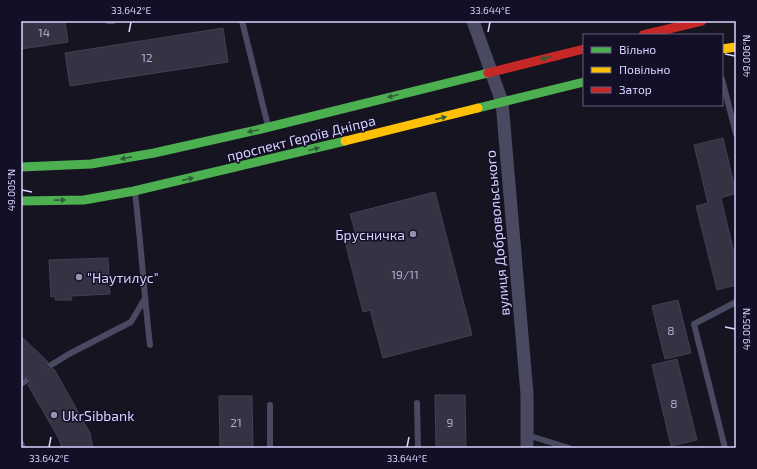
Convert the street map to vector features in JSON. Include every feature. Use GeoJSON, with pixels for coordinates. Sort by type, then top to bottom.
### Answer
{"type":"FeatureCollection","features":[{"type":"Feature","properties":{"kind":"street","name":"вулиця Добровольського"},"geometry":{"type":"LineString","coordinates":[[473,21],[502,102],[527,394],[527,442]]}},
{"type":"Feature","properties":{"kind":"street"},"geometry":{"type":"LineString","coordinates":[[647,34],[702,21]]}},
{"type":"Feature","properties":{"kind":"street"},"geometry":{"type":"LineString","coordinates":[[723,49],[736,47]]}},
{"type":"Feature","properties":{"kind":"street","name":"проспект Героїв Дніпра"},"geometry":{"type":"LineString","coordinates":[[21,167],[91,164],[154,153],[268,127],[583,49]]}},
{"type":"Feature","properties":{"kind":"street","name":"проспект Героїв Дніпра"},"geometry":{"type":"LineString","coordinates":[[21,201],[84,200],[134,191],[283,157],[583,82]]}},
{"type":"Feature","properties":{"kind":"lane"},"geometry":{"type":"LineString","coordinates":[[242,21],[268,127]]}},
{"type":"Feature","properties":{"kind":"lane"},"geometry":{"type":"LineString","coordinates":[[723,83],[736,133]]}},
{"type":"Feature","properties":{"kind":"lane"},"geometry":{"type":"LineString","coordinates":[[134,191],[140,237],[144,300],[150,345]]}},
{"type":"Feature","properties":{"kind":"lane"},"geometry":{"type":"LineString","coordinates":[[51,365],[131,322],[144,300]]}},
{"type":"Feature","properties":{"kind":"lane"},"geometry":{"type":"LineString","coordinates":[[725,448],[694,324],[736,302]]}},
{"type":"Feature","properties":{"kind":"lane"},"geometry":{"type":"LineString","coordinates":[[417,403],[418,448]]}},
{"type":"Feature","properties":{"kind":"lane"},"geometry":{"type":"LineString","coordinates":[[270,405],[270,448]]}},
{"type":"Feature","properties":{"kind":"lane"},"geometry":{"type":"LineString","coordinates":[[527,442],[569,448]]}},
{"type":"Feature","properties":{"kind":"lane"},"geometry":{"type":"LineString","coordinates":[[21,443],[23,448]]}},
{"type":"Feature","properties":{"kind":"building"},"geometry":{"type":"Polygon","coordinates":[[[21,21],[65,21],[68,42],[21,49],[21,21]]]}},
{"type":"Feature","properties":{"kind":"building"},"geometry":{"type":"Polygon","coordinates":[[[223,28],[228,62],[70,86],[65,53],[223,28]]]}},
{"type":"Feature","properties":{"kind":"building"},"geometry":{"type":"Polygon","coordinates":[[[723,138],[736,193],[721,198],[736,261],[736,285],[717,290],[696,206],[708,203],[694,145],[723,138]]]}},
{"type":"Feature","properties":{"kind":"building"},"geometry":{"type":"Polygon","coordinates":[[[435,192],[472,335],[383,358],[370,310],[363,312],[344,238],[356,235],[350,214],[435,192]]]}},
{"type":"Feature","properties":{"kind":"building","name":"\"Наутилус\""},"geometry":{"type":"Polygon","coordinates":[[[108,258],[110,294],[71,296],[72,300],[55,300],[55,296],[51,297],[49,260],[108,258]]]}},
{"type":"Feature","properties":{"kind":"building"},"geometry":{"type":"Polygon","coordinates":[[[678,300],[691,353],[665,359],[652,306],[678,300]]]}},
{"type":"Feature","properties":{"kind":"building"},"geometry":{"type":"Polygon","coordinates":[[[21,336],[48,362],[47,368],[54,369],[90,433],[93,448],[62,448],[59,439],[28,385],[30,383],[30,379],[28,377],[23,378],[21,376],[21,336]]]}},
{"type":"Feature","properties":{"kind":"building"},"geometry":{"type":"Polygon","coordinates":[[[677,359],[697,440],[671,446],[652,365],[677,359]]]}},
{"type":"Feature","properties":{"kind":"building"},"geometry":{"type":"Polygon","coordinates":[[[435,395],[465,395],[466,448],[436,448],[435,395]]]}},
{"type":"Feature","properties":{"kind":"building"},"geometry":{"type":"Polygon","coordinates":[[[219,396],[252,396],[253,448],[220,448],[219,396]]]}},
{"type":"Feature","properties":{"kind":"traffic: fast"},"geometry":{"type":"LineString","coordinates":[[21,167],[91,164],[154,153],[261,129],[488,73]]}},
{"type":"Feature","properties":{"kind":"traffic: fast"},"geometry":{"type":"LineString","coordinates":[[478,108],[583,82]]}},
{"type":"Feature","properties":{"kind":"traffic: fast"},"geometry":{"type":"LineString","coordinates":[[21,201],[84,200],[134,191],[345,141]]}},
{"type":"Feature","properties":{"kind":"traffic: slow"},"geometry":{"type":"LineString","coordinates":[[723,49],[736,47]]}},
{"type":"Feature","properties":{"kind":"traffic: slow"},"geometry":{"type":"LineString","coordinates":[[345,141],[478,108]]}},
{"type":"Feature","properties":{"kind":"traffic: jam"},"geometry":{"type":"LineString","coordinates":[[647,34],[702,21]]}},
{"type":"Feature","properties":{"kind":"traffic: jam"},"geometry":{"type":"LineString","coordinates":[[488,73],[583,49]]}},
{"type":"Feature","properties":{"kind":"place","name":"Брусничка"},"geometry":{"type":"Point","coordinates":[413,234]}},
{"type":"Feature","properties":{"kind":"place","name":"\"Наутилус\""},"geometry":{"type":"Point","coordinates":[79,277]}},
{"type":"Feature","properties":{"kind":"place","name":"UkrSibbank"},"geometry":{"type":"Point","coordinates":[54,415]}}]}
